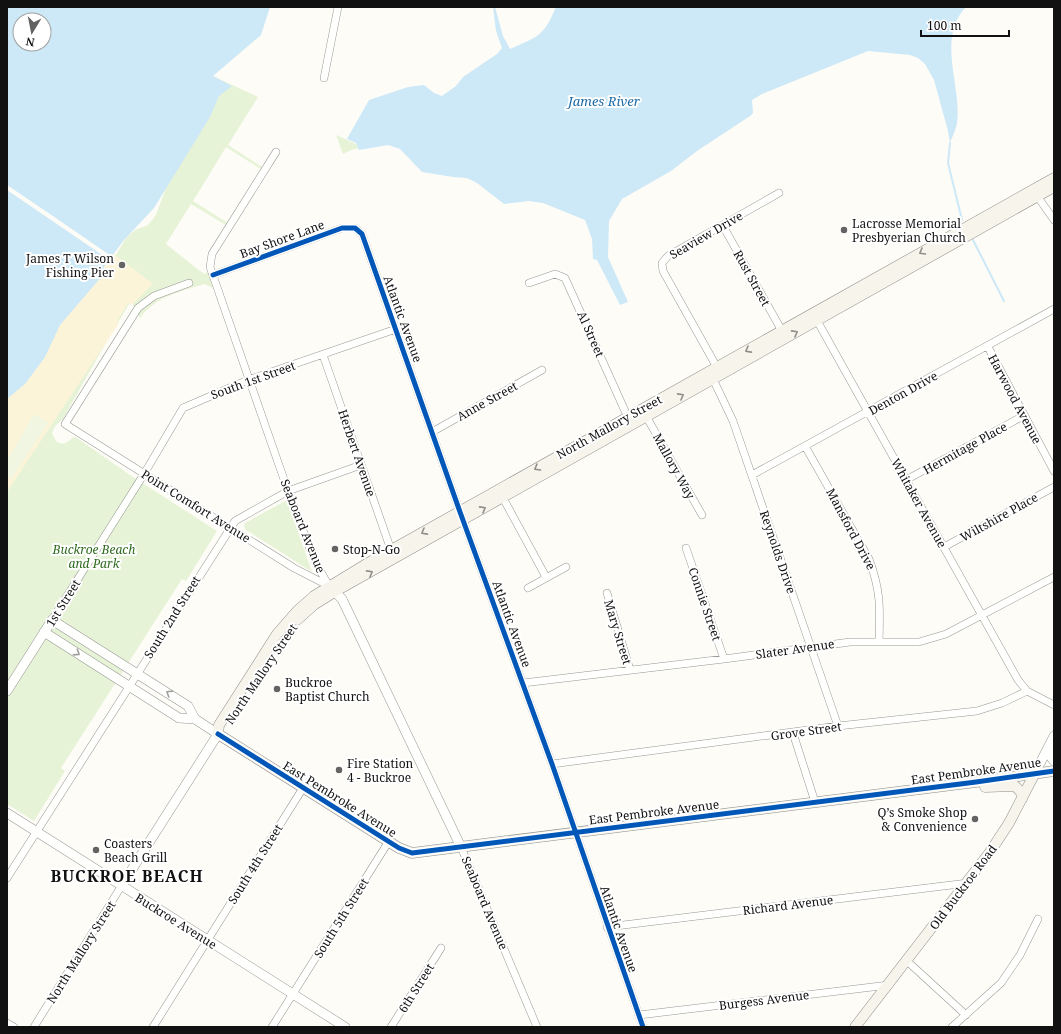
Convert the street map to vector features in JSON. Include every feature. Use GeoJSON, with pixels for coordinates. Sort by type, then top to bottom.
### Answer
{"type":"FeatureCollection","features":[{"type":"Feature","properties":{"kind":"main road","name":"North Mallory Street"},"geometry":{"type":"LineString","coordinates":[[332,589],[1035,193],[1054,178]]}},
{"type":"Feature","properties":{"kind":"main road","name":"North Mallory Street"},"geometry":{"type":"LineString","coordinates":[[1035,193],[1054,187]]}},
{"type":"Feature","properties":{"kind":"main road","name":"North Mallory Street"},"geometry":{"type":"LineString","coordinates":[[218,734],[225,728],[284,635],[307,611],[332,589],[391,550],[503,498],[629,421],[646,416],[782,331],[815,317]]}},
{"type":"Feature","properties":{"kind":"main road","name":"East Pembroke Avenue"},"geometry":{"type":"LineString","coordinates":[[218,734],[389,842],[412,853],[1054,771]]}},
{"type":"Feature","properties":{"kind":"main road","name":"Old Buckroe Road"},"geometry":{"type":"LineString","coordinates":[[855,1027],[908,961],[990,852],[1022,799],[1035,774]]}},
{"type":"Feature","properties":{"kind":"main road"},"geometry":{"type":"LineString","coordinates":[[976,782],[986,787],[1015,786],[1021,792],[1022,799]]}},
{"type":"Feature","properties":{"kind":"street"},"geometry":{"type":"LineString","coordinates":[[324,78],[338,7]]}},
{"type":"Feature","properties":{"kind":"street","name":"Seaboard Avenue"},"geometry":{"type":"LineString","coordinates":[[276,152],[212,254],[210,263],[213,275],[248,380],[315,562],[348,614],[461,847],[537,1027]]}},
{"type":"Feature","properties":{"kind":"street"},"geometry":{"type":"LineString","coordinates":[[1035,193],[1054,220]]}},
{"type":"Feature","properties":{"kind":"street","name":"Seaview Drive"},"geometry":{"type":"LineString","coordinates":[[717,373],[662,266],[662,262],[668,256],[779,194]]}},
{"type":"Feature","properties":{"kind":"street","name":"Rust Street"},"geometry":{"type":"LineString","coordinates":[[723,226],[782,331]]}},
{"type":"Feature","properties":{"kind":"street","name":"Bay Shore Lane"},"geometry":{"type":"LineString","coordinates":[[213,275],[342,228],[358,229]]}},
{"type":"Feature","properties":{"kind":"street","name":"Atlantic Avenue"},"geometry":{"type":"LineString","coordinates":[[358,229],[367,248],[552,764],[607,927],[643,1027]]}},
{"type":"Feature","properties":{"kind":"street","name":"Al Street"},"geometry":{"type":"LineString","coordinates":[[529,283],[555,274],[565,278],[629,421]]}},
{"type":"Feature","properties":{"kind":"street","name":"Point Comfort Avenue"},"geometry":{"type":"LineString","coordinates":[[189,283],[154,296],[138,308],[65,424],[310,578],[332,589]]}},
{"type":"Feature","properties":{"kind":"street","name":"Denton Drive"},"geometry":{"type":"LineString","coordinates":[[752,475],[1053,313]]}},
{"type":"Feature","properties":{"kind":"street","name":"Whitaker Avenue"},"geometry":{"type":"LineString","coordinates":[[815,317],[1018,680],[1027,691]]}},
{"type":"Feature","properties":{"kind":"street","name":"South 1st Street"},"geometry":{"type":"LineString","coordinates":[[144,474],[183,408],[248,380],[396,329]]}},
{"type":"Feature","properties":{"kind":"street","name":"Harwood Avenue"},"geometry":{"type":"LineString","coordinates":[[988,347],[1023,416],[1054,472]]}},
{"type":"Feature","properties":{"kind":"street","name":"Herbert Avenue"},"geometry":{"type":"LineString","coordinates":[[323,355],[391,550]]}},
{"type":"Feature","properties":{"kind":"street","name":"Anne Street"},"geometry":{"type":"LineString","coordinates":[[432,432],[542,370]]}},
{"type":"Feature","properties":{"kind":"street","name":"Reynolds Drive"},"geometry":{"type":"LineString","coordinates":[[717,373],[838,726]]}},
{"type":"Feature","properties":{"kind":"street","name":"Mallory Way"},"geometry":{"type":"LineString","coordinates":[[646,416],[702,515]]}},
{"type":"Feature","properties":{"kind":"street","name":"Hermitage Place"},"geometry":{"type":"LineString","coordinates":[[906,480],[1023,416]]}},
{"type":"Feature","properties":{"kind":"street","name":"Mansford Drive"},"geometry":{"type":"LineString","coordinates":[[806,446],[869,558],[876,576],[880,595],[879,642]]}},
{"type":"Feature","properties":{"kind":"street","name":"South 2nd Street"},"geometry":{"type":"LineString","coordinates":[[7,878],[235,521],[288,490],[361,465]]}},
{"type":"Feature","properties":{"kind":"street","name":"1st Street"},"geometry":{"type":"LineString","coordinates":[[7,691],[144,474]]}},
{"type":"Feature","properties":{"kind":"street","name":"Wiltshire Place"},"geometry":{"type":"LineString","coordinates":[[944,547],[1054,487]]}},
{"type":"Feature","properties":{"kind":"street"},"geometry":{"type":"LineString","coordinates":[[503,498],[546,577]]}},
{"type":"Feature","properties":{"kind":"street","name":"Connie Street"},"geometry":{"type":"LineString","coordinates":[[686,548],[724,659]]}},
{"type":"Feature","properties":{"kind":"street"},"geometry":{"type":"LineString","coordinates":[[528,588],[566,567]]}},
{"type":"Feature","properties":{"kind":"street","name":"Slater Avenue"},"geometry":{"type":"LineString","coordinates":[[523,683],[850,642],[928,641],[983,616],[1054,577]]}},
{"type":"Feature","properties":{"kind":"street","name":"Mary Street"},"geometry":{"type":"LineString","coordinates":[[607,593],[630,670]]}},
{"type":"Feature","properties":{"kind":"street","name":"East Pembroke Avenue"},"geometry":{"type":"LineString","coordinates":[[52,620],[188,706],[195,719],[218,734]]}},
{"type":"Feature","properties":{"kind":"street","name":"East Pembroke Avenue"},"geometry":{"type":"LineString","coordinates":[[44,632],[179,718],[195,719]]}},
{"type":"Feature","properties":{"kind":"street"},"geometry":{"type":"LineString","coordinates":[[1027,691],[1054,705]]}},
{"type":"Feature","properties":{"kind":"street","name":"Grove Street"},"geometry":{"type":"LineString","coordinates":[[552,764],[838,726],[977,711],[1002,703],[1027,691]]}},
{"type":"Feature","properties":{"kind":"street"},"geometry":{"type":"LineString","coordinates":[[793,733],[815,802]]}},
{"type":"Feature","properties":{"kind":"street","name":"North Mallory Street"},"geometry":{"type":"LineString","coordinates":[[34,1027],[218,734]]}},
{"type":"Feature","properties":{"kind":"street","name":"Old Buckroe Road"},"geometry":{"type":"LineString","coordinates":[[1035,774],[1054,736]]}},
{"type":"Feature","properties":{"kind":"street"},"geometry":{"type":"LineString","coordinates":[[1049,746],[1050,756],[1054,761]]}},
{"type":"Feature","properties":{"kind":"street","name":"South 4th Street"},"geometry":{"type":"LineString","coordinates":[[153,1027],[303,788]]}},
{"type":"Feature","properties":{"kind":"street","name":"Buckroe Avenue"},"geometry":{"type":"LineString","coordinates":[[7,813],[346,1027]]}},
{"type":"Feature","properties":{"kind":"street","name":"South 5th Street"},"geometry":{"type":"LineString","coordinates":[[272,1027],[389,842]]}},
{"type":"Feature","properties":{"kind":"street","name":"Richard Avenue"},"geometry":{"type":"LineString","coordinates":[[607,927],[968,882]]}},
{"type":"Feature","properties":{"kind":"street"},"geometry":{"type":"LineString","coordinates":[[952,1027],[1001,984],[1020,955],[1038,919]]}},
{"type":"Feature","properties":{"kind":"street","name":"6th Street"},"geometry":{"type":"LineString","coordinates":[[391,1027],[441,948]]}},
{"type":"Feature","properties":{"kind":"street"},"geometry":{"type":"LineString","coordinates":[[908,961],[966,1015]]}},
{"type":"Feature","properties":{"kind":"street","name":"Burgess Avenue"},"geometry":{"type":"LineString","coordinates":[[639,1015],[889,985]]}},
{"type":"Feature","properties":{"kind":"street"},"geometry":{"type":"LineString","coordinates":[[7,1023],[14,1027]]}},
{"type":"Feature","properties":{"kind":"green space","name":"Buckroe Beach and Park"},"geometry":{"type":"Polygon","coordinates":[[[213,76],[258,97],[228,145],[265,169],[264,171],[226,147],[193,201],[231,225],[229,227],[191,204],[166,244],[200,271],[205,274],[208,272],[213,288],[204,284],[177,292],[153,305],[140,318],[131,301],[63,419],[56,425],[52,433],[56,441],[63,444],[73,437],[77,438],[130,475],[217,531],[186,581],[182,579],[61,768],[65,771],[34,821],[7,804],[7,387],[113,260],[126,238],[135,230],[148,225],[156,215],[174,166],[213,76]]]}},
{"type":"Feature","properties":{"kind":"green space"},"geometry":{"type":"Polygon","coordinates":[[[336,135],[365,148],[354,149],[343,154],[336,135]]]}},
{"type":"Feature","properties":{"kind":"green space"},"geometry":{"type":"Polygon","coordinates":[[[34,414],[48,423],[12,478],[7,475],[7,461],[34,414]]]}},
{"type":"Feature","properties":{"kind":"green space"},"geometry":{"type":"Polygon","coordinates":[[[287,500],[312,572],[246,530],[244,527],[245,523],[287,500]]]}},
{"type":"Feature","properties":{"kind":"sand"},"geometry":{"type":"Polygon","coordinates":[[[96,240],[153,284],[133,304],[128,303],[118,320],[119,323],[7,492],[7,358],[96,240]]]}},
{"type":"Feature","properties":{"kind":"water"},"geometry":{"type":"Polygon","coordinates":[[[7,7],[270,7],[261,35],[213,76],[232,86],[219,96],[210,117],[154,208],[124,240],[104,267],[103,275],[60,325],[45,357],[25,384],[7,399],[7,7]]]}},
{"type":"Feature","properties":{"kind":"water","name":"James River"},"geometry":{"type":"Polygon","coordinates":[[[493,7],[495,7],[503,36],[510,49],[534,38],[539,34],[547,24],[556,7],[966,7],[957,19],[951,48],[958,109],[955,131],[950,143],[934,80],[925,64],[918,58],[910,55],[868,51],[762,94],[752,100],[753,113],[750,116],[697,151],[671,171],[622,199],[609,221],[608,257],[628,302],[620,305],[597,260],[593,259],[592,239],[585,220],[543,203],[529,201],[504,204],[477,183],[467,178],[422,172],[400,149],[388,145],[359,150],[356,143],[347,139],[369,100],[408,87],[424,85],[434,93],[442,96],[456,86],[463,77],[497,54],[502,48],[496,31],[493,7]]]}},
{"type":"Feature","properties":{"kind":"pier"},"geometry":{"type":"Polygon","coordinates":[[[7,185],[114,258],[111,261],[7,190],[7,185]]]}},
{"type":"Feature","properties":{"kind":"waterway"},"geometry":{"type":"LineString","coordinates":[[950,143],[948,163],[962,220]]}},
{"type":"Feature","properties":{"kind":"waterway"},"geometry":{"type":"LineString","coordinates":[[973,240],[1004,301]]}},
{"type":"Feature","properties":{"kind":"cycle path"},"geometry":{"type":"LineString","coordinates":[[213,275],[342,228],[355,228],[362,234],[460,512],[552,764],[643,1027]]}},
{"type":"Feature","properties":{"kind":"cycle path"},"geometry":{"type":"LineString","coordinates":[[218,734],[399,848],[412,853],[1054,771]]}},
{"type":"Feature","properties":{"kind":"place","name":"Lacrosse Memorial Presbyerian Church"},"geometry":{"type":"Point","coordinates":[844,230]}},
{"type":"Feature","properties":{"kind":"place","name":"James T Wilson Fishing Pier"},"geometry":{"type":"Point","coordinates":[122,265]}},
{"type":"Feature","properties":{"kind":"place","name":"Stop-N-Go"},"geometry":{"type":"Point","coordinates":[335,549]}},
{"type":"Feature","properties":{"kind":"place","name":"Buckroe Baptist Church"},"geometry":{"type":"Point","coordinates":[277,689]}},
{"type":"Feature","properties":{"kind":"place","name":"Fire Station 4 - Buckroe"},"geometry":{"type":"Point","coordinates":[339,770]}},
{"type":"Feature","properties":{"kind":"place","name":"Q’s Smoke Shop & Convenience"},"geometry":{"type":"Point","coordinates":[975,819]}},
{"type":"Feature","properties":{"kind":"place","name":"Coasters Beach Grill"},"geometry":{"type":"Point","coordinates":[96,850]}},
{"type":"Feature","properties":{"kind":"district","name":"BUCKROE BEACH"},"geometry":{"type":"Point","coordinates":[127,876]}}]}
